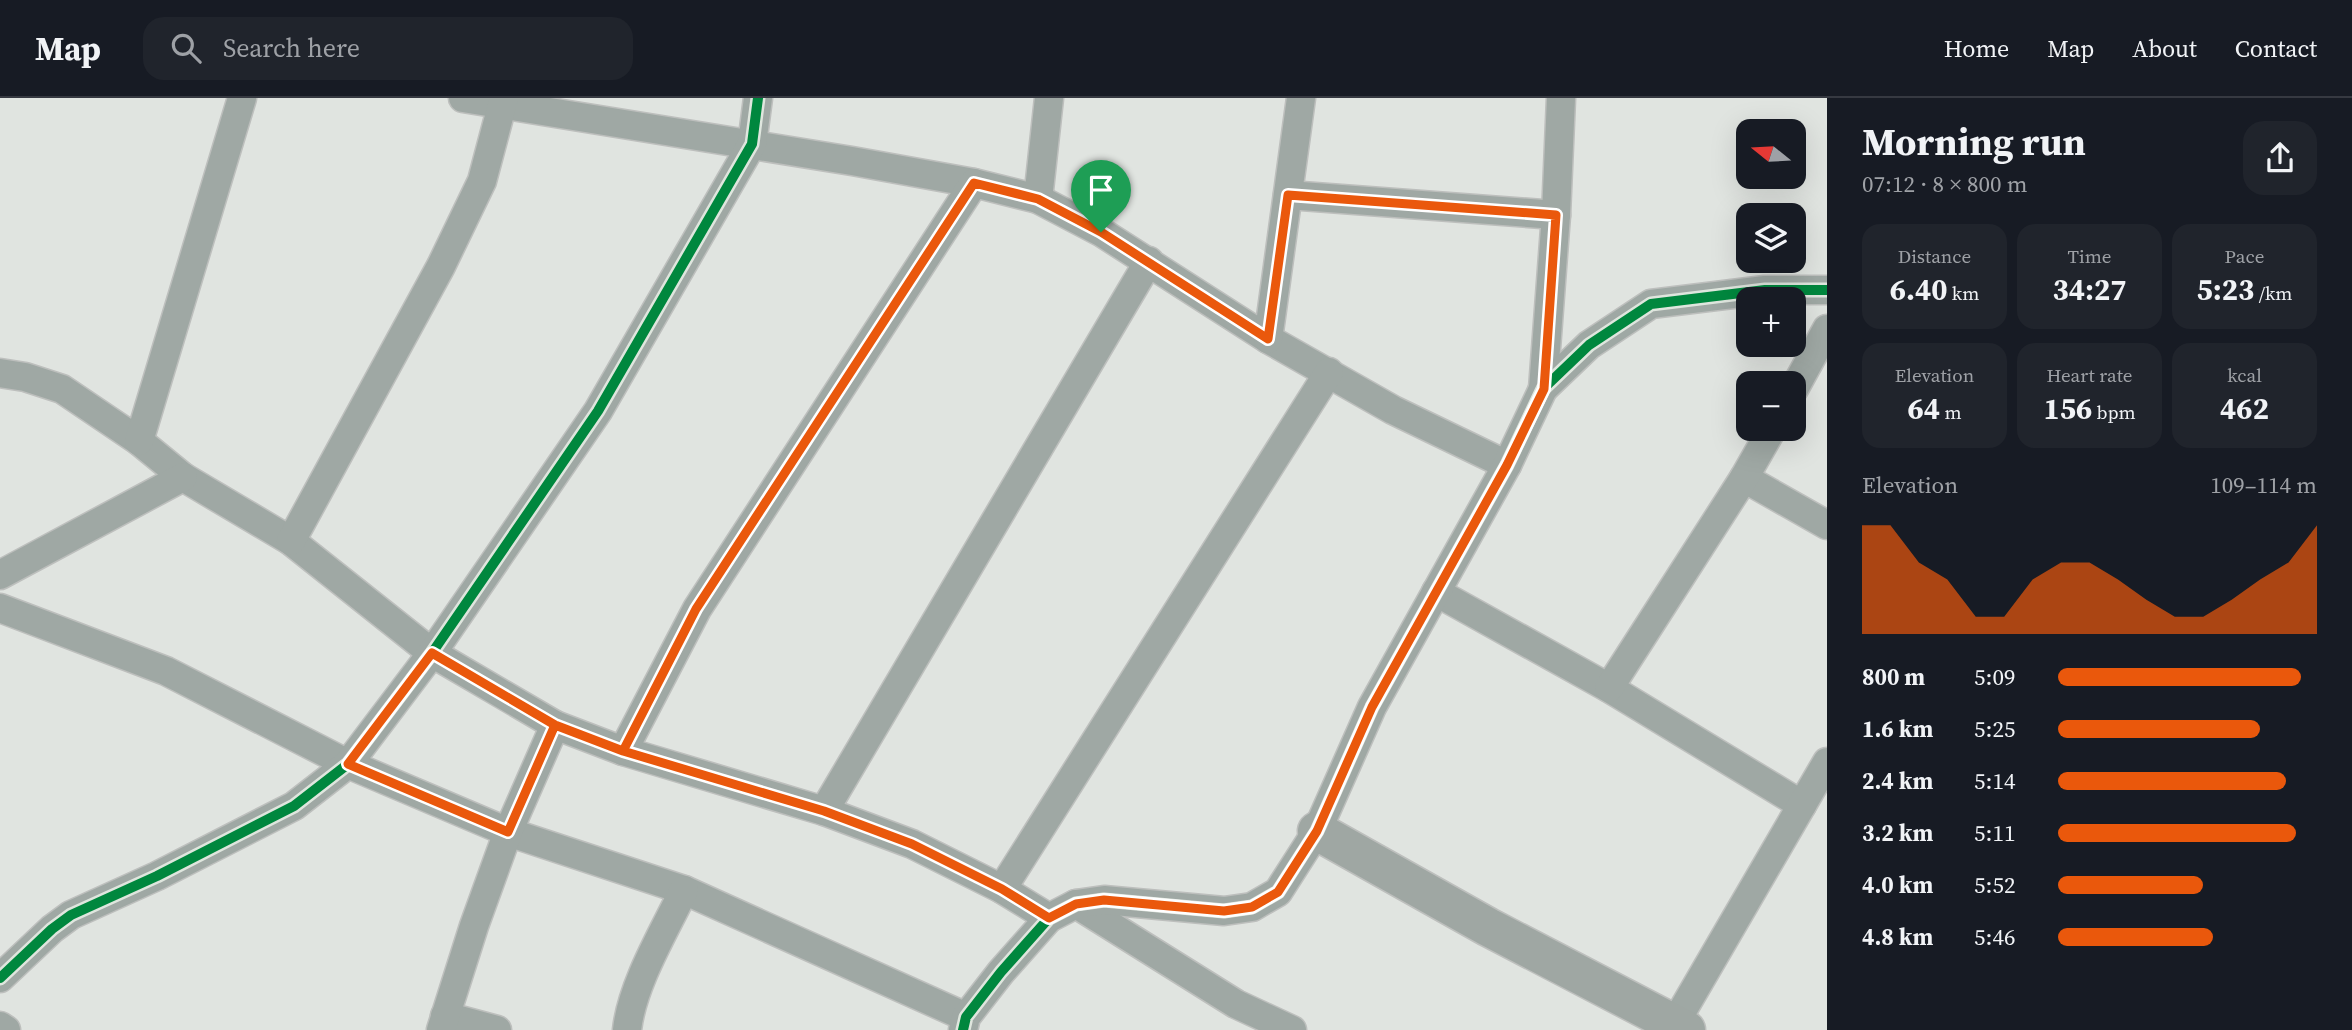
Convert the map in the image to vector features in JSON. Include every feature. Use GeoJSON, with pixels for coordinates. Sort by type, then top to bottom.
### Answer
{"type":"FeatureCollection","features":[{"type":"Feature","properties":{"kind":"street"},"geometry":{"type":"LineString","coordinates":[[139,441],[242,98]]}},
{"type":"Feature","properties":{"kind":"street"},"geometry":{"type":"LineString","coordinates":[[463,98],[503,100],[974,183],[1038,199],[1101,232],[1268,339],[1393,410],[1507,465]]}},
{"type":"Feature","properties":{"kind":"street"},"geometry":{"type":"LineString","coordinates":[[0,978],[52,929],[71,915],[157,876],[294,806],[348,764],[432,653],[598,411],[752,144],[758,98]]}},
{"type":"Feature","properties":{"kind":"street"},"geometry":{"type":"LineString","coordinates":[[1038,199],[1049,98]]}},
{"type":"Feature","properties":{"kind":"street"},"geometry":{"type":"LineString","coordinates":[[1268,339],[1301,98]]}},
{"type":"Feature","properties":{"kind":"street"},"geometry":{"type":"LineString","coordinates":[[1544,389],[1556,215],[1560,98]]}},
{"type":"Feature","properties":{"kind":"street"},"geometry":{"type":"LineString","coordinates":[[291,541],[453,242],[482,181],[503,100]]}},
{"type":"Feature","properties":{"kind":"street"},"geometry":{"type":"LineString","coordinates":[[623,751],[696,609],[974,183]]}},
{"type":"Feature","properties":{"kind":"street"},"geometry":{"type":"LineString","coordinates":[[1288,195],[1556,215]]}},
{"type":"Feature","properties":{"kind":"street"},"geometry":{"type":"LineString","coordinates":[[824,811],[1149,261]]}},
{"type":"Feature","properties":{"kind":"street"},"geometry":{"type":"LineString","coordinates":[[0,608],[166,671],[348,764],[508,832],[684,890],[964,1023],[1001,972],[1049,918],[1076,904],[1104,900],[1224,911],[1252,907],[1278,892],[1317,831],[1372,707],[1507,465],[1544,389],[1589,345],[1651,304],[1765,290],[1827,290]]}},
{"type":"Feature","properties":{"kind":"street"},"geometry":{"type":"LineString","coordinates":[[1804,371],[1827,329]]}},
{"type":"Feature","properties":{"kind":"street"},"geometry":{"type":"LineString","coordinates":[[1002,889],[1329,372]]}},
{"type":"Feature","properties":{"kind":"street"},"geometry":{"type":"LineString","coordinates":[[0,373],[25,377],[62,389],[139,441],[183,477],[291,541],[432,653],[555,725],[623,751],[824,811],[912,844],[1002,889],[1049,918]]}},
{"type":"Feature","properties":{"kind":"street"},"geometry":{"type":"LineString","coordinates":[[1609,688],[1765,441]]}},
{"type":"Feature","properties":{"kind":"street"},"geometry":{"type":"LineString","coordinates":[[0,575],[183,477]]}},
{"type":"Feature","properties":{"kind":"street"},"geometry":{"type":"LineString","coordinates":[[1744,478],[1827,525]]}},
{"type":"Feature","properties":{"kind":"street"},"geometry":{"type":"LineString","coordinates":[[1436,592],[1609,688],[1802,806]]}},
{"type":"Feature","properties":{"kind":"street"},"geometry":{"type":"LineString","coordinates":[[497,1030],[443,1023],[508,832],[555,725]]}},
{"type":"Feature","properties":{"kind":"street"},"geometry":{"type":"LineString","coordinates":[[1317,831],[1488,927],[1677,1028],[1827,762]]}},
{"type":"Feature","properties":{"kind":"street"},"geometry":{"type":"LineString","coordinates":[[627,1030],[628,1019],[645,972],[684,890]]}},
{"type":"Feature","properties":{"kind":"street"},"geometry":{"type":"LineString","coordinates":[[1076,904],[1236,1004],[1292,1030]]}},
{"type":"Feature","properties":{"kind":"street"},"geometry":{"type":"LineString","coordinates":[[0,1026],[6,1030]]}},
{"type":"Feature","properties":{"kind":"cycle path"},"geometry":{"type":"LineString","coordinates":[[0,978],[52,929],[71,915],[157,876],[294,806],[348,764],[432,653],[598,411],[752,144],[758,98]]}},
{"type":"Feature","properties":{"kind":"cycle path"},"geometry":{"type":"LineString","coordinates":[[963,1030],[966,1017],[1049,918],[1076,904],[1104,900],[1224,911],[1252,907],[1278,892],[1317,831],[1372,707],[1507,465],[1543,389],[1589,345],[1651,304],[1765,290],[1827,290]]}},
{"type":"Feature","properties":{"kind":"route"},"geometry":{"type":"LineString","coordinates":[[1101,232],[1038,199],[974,183],[696,609],[623,751],[555,725],[432,653],[348,764],[508,832],[555,725],[623,751],[824,811],[912,844],[1002,889],[1049,918],[1076,904],[1104,900],[1224,911],[1252,907],[1278,892],[1317,831],[1372,707],[1507,465],[1544,389],[1556,215],[1288,195],[1268,339],[1101,232]]}}]}
